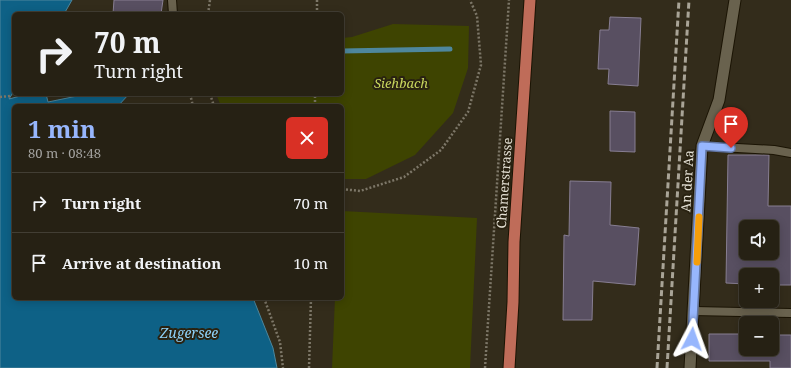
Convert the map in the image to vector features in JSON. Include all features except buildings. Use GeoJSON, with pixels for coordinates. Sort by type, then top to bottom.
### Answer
{"type":"FeatureCollection","features":[{"type":"Feature","properties":{"kind":"main road","name":"Chamerstrasse"},"geometry":{"type":"LineString","coordinates":[[509,368],[513,302],[514,242],[530,0]]}},
{"type":"Feature","properties":{"kind":"street","name":"An der Aa"},"geometry":{"type":"LineString","coordinates":[[690,368],[702,146],[719,100],[735,0]]}},
{"type":"Feature","properties":{"kind":"lane"},"geometry":{"type":"LineString","coordinates":[[172,0],[173,12]]}},
{"type":"Feature","properties":{"kind":"lane"},"geometry":{"type":"LineString","coordinates":[[702,146],[774,150],[791,153]]}},
{"type":"Feature","properties":{"kind":"lane"},"geometry":{"type":"LineString","coordinates":[[694,311],[791,313]]}},
{"type":"Feature","properties":{"kind":"path"},"geometry":{"type":"LineString","coordinates":[[208,12],[210,0]]}},
{"type":"Feature","properties":{"kind":"path"},"geometry":{"type":"LineString","coordinates":[[317,0],[317,12]]}},
{"type":"Feature","properties":{"kind":"path"},"geometry":{"type":"LineString","coordinates":[[344,189],[360,191],[404,177],[442,150],[468,112],[481,65],[477,16],[470,0]]}},
{"type":"Feature","properties":{"kind":"path"},"geometry":{"type":"LineString","coordinates":[[485,368],[509,0]]}},
{"type":"Feature","properties":{"kind":"path"},"geometry":{"type":"LineString","coordinates":[[0,97],[10,96]]}},
{"type":"Feature","properties":{"kind":"path"},"geometry":{"type":"LineString","coordinates":[[265,300],[280,342],[283,368]]}},
{"type":"Feature","properties":{"kind":"path"},"geometry":{"type":"LineString","coordinates":[[309,368],[311,300]]}},
{"type":"Feature","properties":{"kind":"green space","name":"Siehbach"},"geometry":{"type":"Polygon","coordinates":[[[393,24],[469,26],[468,68],[453,113],[415,155],[366,179],[344,179],[344,104],[220,104],[217,96],[344,96],[344,38],[352,37],[393,24]]]}},
{"type":"Feature","properties":{"kind":"green space"},"geometry":{"type":"Polygon","coordinates":[[[344,211],[477,218],[470,368],[332,368],[335,300],[344,300],[344,211]]]}},
{"type":"Feature","properties":{"kind":"water","name":"Zugersee"},"geometry":{"type":"Polygon","coordinates":[[[0,0],[72,0],[65,12],[12,12],[12,94],[9,99],[20,96],[46,96],[48,102],[77,96],[127,96],[120,104],[12,104],[12,300],[254,300],[273,348],[277,368],[0,368],[0,0]]]}},
{"type":"Feature","properties":{"kind":"waterway"},"geometry":{"type":"LineString","coordinates":[[344,51],[450,49]]}},
{"type":"Feature","properties":{"kind":"railway"},"geometry":{"type":"LineString","coordinates":[[657,368],[679,0]]}},
{"type":"Feature","properties":{"kind":"railway"},"geometry":{"type":"LineString","coordinates":[[667,368],[689,0]]}},
{"type":"Feature","properties":{"kind":"slow traffic"},"geometry":{"type":"LineString","coordinates":[[697,262],[699,217]]}},
{"type":"Feature","properties":{"kind":"route"},"geometry":{"type":"LineString","coordinates":[[692,339],[702,146],[731,148]]}}]}
